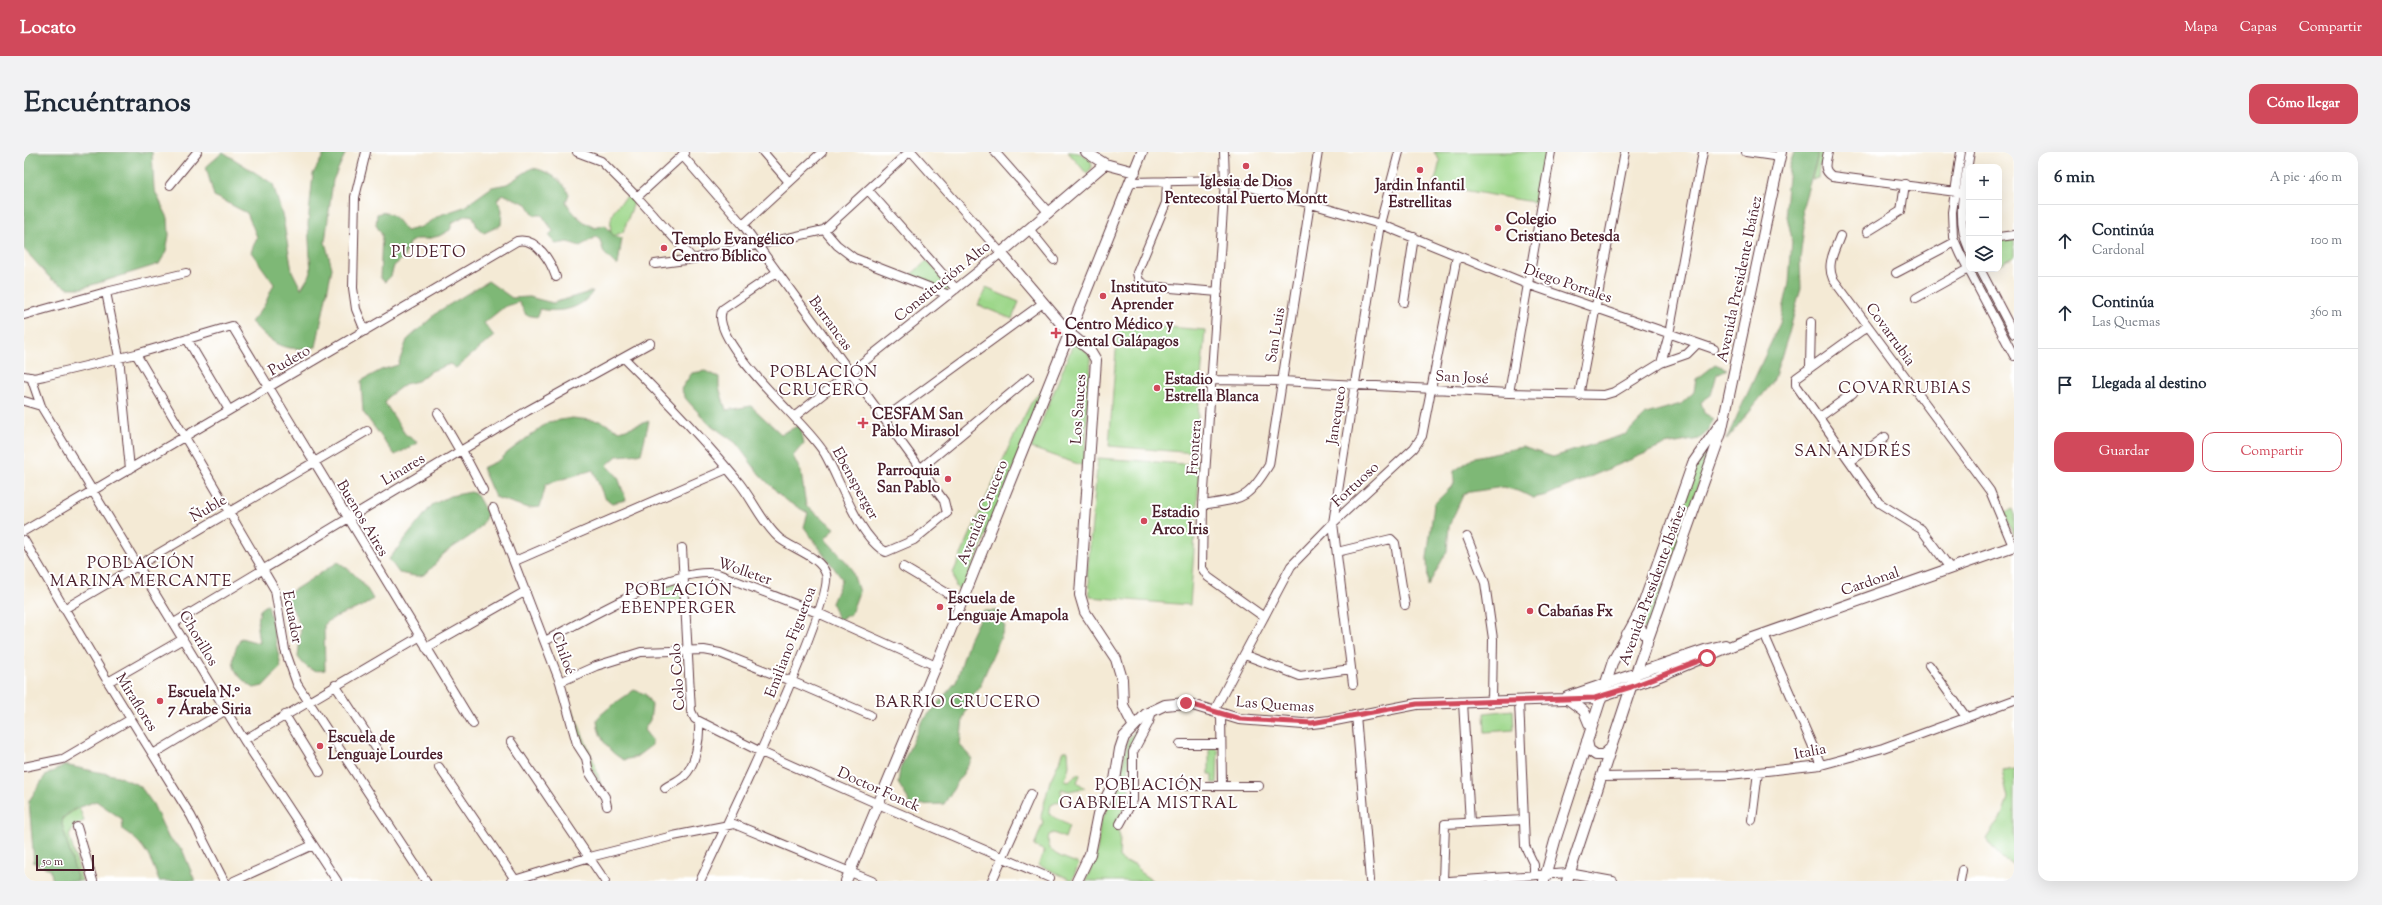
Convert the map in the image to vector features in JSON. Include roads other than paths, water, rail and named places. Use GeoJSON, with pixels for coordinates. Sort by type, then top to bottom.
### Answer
{"type":"FeatureCollection","features":[{"type":"Feature","properties":{"kind":"main road"},"geometry":{"type":"LineString","coordinates":[[1086,152],[1106,164],[1134,172]]}},
{"type":"Feature","properties":{"kind":"main road","name":"Avenida Crucero"},"geometry":{"type":"LineString","coordinates":[[848,876],[962,602],[1142,152]]}},
{"type":"Feature","properties":{"kind":"main road","name":"Avenida Presidente Ibáñez"},"geometry":{"type":"LineString","coordinates":[[1568,877],[1631,687],[1714,457],[1727,413],[1781,154]]}},
{"type":"Feature","properties":{"kind":"main road","name":"Constitución Alto"},"geometry":{"type":"LineString","coordinates":[[1001,253],[1049,214],[1106,164]]}},
{"type":"Feature","properties":{"kind":"main road","name":"Los Sauces"},"geometry":{"type":"LineString","coordinates":[[1001,253],[1070,334],[1093,353],[1097,363],[1080,595],[1085,612],[1116,659],[1122,679],[1123,705],[1133,724]]}},
{"type":"Feature","properties":{"kind":"main road","name":"Avenida Presidente Ibáñez"},"geometry":{"type":"LineString","coordinates":[[1545,878],[1605,684],[1625,636],[1642,608],[1692,463],[1727,413]]}},
{"type":"Feature","properties":{"kind":"main road"},"geometry":{"type":"LineString","coordinates":[[1703,446],[1712,448],[1714,457]]}},
{"type":"Feature","properties":{"kind":"main road","name":"Cardonal"},"geometry":{"type":"LineString","coordinates":[[1601,697],[1655,678],[1736,644],[2014,546]]}},
{"type":"Feature","properties":{"kind":"main road"},"geometry":{"type":"LineString","coordinates":[[1656,568],[1656,574],[1661,581],[1668,580],[1672,576]]}},
{"type":"Feature","properties":{"kind":"main road"},"geometry":{"type":"LineString","coordinates":[[1625,636],[1633,630],[1641,630],[1647,636],[1647,644]]}},
{"type":"Feature","properties":{"kind":"main road","name":"Cardonal"},"geometry":{"type":"LineString","coordinates":[[1605,684],[1708,649],[1736,644]]}},
{"type":"Feature","properties":{"kind":"main road"},"geometry":{"type":"LineString","coordinates":[[1622,715],[1638,692],[1655,678]]}},
{"type":"Feature","properties":{"kind":"main road","name":"Las Quemas"},"geometry":{"type":"LineString","coordinates":[[1565,698],[1605,684]]}},
{"type":"Feature","properties":{"kind":"main road","name":"Las Quemas"},"geometry":{"type":"LineString","coordinates":[[1077,881],[1090,854],[1098,814],[1115,780],[1121,742],[1133,724],[1152,710],[1165,705],[1186,703],[1218,713],[1257,721],[1303,724],[1417,704],[1565,698],[1588,699],[1601,697]]}},
{"type":"Feature","properties":{"kind":"main road"},"geometry":{"type":"LineString","coordinates":[[1565,698],[1581,708],[1588,717],[1591,728]]}},
{"type":"Feature","properties":{"kind":"main road"},"geometry":{"type":"LineString","coordinates":[[1587,741],[1589,750],[1594,755],[1603,755],[1610,749]]}},
{"type":"Feature","properties":{"kind":"street"},"geometry":{"type":"LineString","coordinates":[[170,185],[197,152]]}},
{"type":"Feature","properties":{"kind":"street"},"geometry":{"type":"LineString","coordinates":[[365,331],[355,304],[353,288],[356,197],[366,152]]}},
{"type":"Feature","properties":{"kind":"street"},"geometry":{"type":"LineString","coordinates":[[577,152],[601,161],[638,197],[693,259]]}},
{"type":"Feature","properties":{"kind":"street"},"geometry":{"type":"LineString","coordinates":[[763,152],[790,182]]}},
{"type":"Feature","properties":{"kind":"street"},"geometry":{"type":"LineString","coordinates":[[743,225],[822,152]]}},
{"type":"Feature","properties":{"kind":"street"},"geometry":{"type":"LineString","coordinates":[[656,264],[693,259],[824,230],[910,152]]}},
{"type":"Feature","properties":{"kind":"street","name":"Los Sauces"},"geometry":{"type":"LineString","coordinates":[[910,152],[1001,253]]}},
{"type":"Feature","properties":{"kind":"street"},"geometry":{"type":"LineString","coordinates":[[996,152],[1049,214]]}},
{"type":"Feature","properties":{"kind":"street","name":"Frontera"},"geometry":{"type":"LineString","coordinates":[[1224,152],[1225,180],[1203,505],[1203,571],[1264,617]]}},
{"type":"Feature","properties":{"kind":"street","name":"San Luis"},"geometry":{"type":"LineString","coordinates":[[1203,505],[1243,498],[1250,492],[1268,467],[1311,204],[1318,152]]}},
{"type":"Feature","properties":{"kind":"street","name":"Janequeo"},"geometry":{"type":"LineString","coordinates":[[1353,684],[1337,552],[1332,523],[1380,224],[1400,152]]}},
{"type":"Feature","properties":{"kind":"street"},"geometry":{"type":"LineString","coordinates":[[1509,393],[1527,284],[1552,152]]}},
{"type":"Feature","properties":{"kind":"street"},"geometry":{"type":"LineString","coordinates":[[1579,396],[1597,307],[1625,152]]}},
{"type":"Feature","properties":{"kind":"street"},"geometry":{"type":"LineString","coordinates":[[1661,363],[1669,334],[1703,152]]}},
{"type":"Feature","properties":{"kind":"street"},"geometry":{"type":"LineString","coordinates":[[1746,152],[1781,154]]}},
{"type":"Feature","properties":{"kind":"street"},"geometry":{"type":"LineString","coordinates":[[1828,152],[1825,165],[1826,172],[1832,176],[1905,184],[1964,193]]}},
{"type":"Feature","properties":{"kind":"street"},"geometry":{"type":"LineString","coordinates":[[1961,152],[1952,219],[1955,242],[1966,265]]}},
{"type":"Feature","properties":{"kind":"street"},"geometry":{"type":"LineString","coordinates":[[1966,238],[1962,223],[1964,193],[1970,152]]}},
{"type":"Feature","properties":{"kind":"street"},"geometry":{"type":"LineString","coordinates":[[638,197],[684,154]]}},
{"type":"Feature","properties":{"kind":"street","name":"Barrancas"},"geometry":{"type":"LineString","coordinates":[[684,154],[743,225],[851,374],[885,418],[948,507],[947,513]]}},
{"type":"Feature","properties":{"kind":"street","name":"Diego Portales"},"geometry":{"type":"LineString","coordinates":[[1131,182],[1225,180],[1311,204],[1380,224],[1527,284],[1597,307],[1714,349]]}},
{"type":"Feature","properties":{"kind":"street"},"geometry":{"type":"LineString","coordinates":[[1167,181],[1166,203],[1137,273],[1138,278],[1147,286],[1218,292]]}},
{"type":"Feature","properties":{"kind":"street"},"geometry":{"type":"LineString","coordinates":[[1867,232],[1901,211],[1905,184]]}},
{"type":"Feature","properties":{"kind":"street"},"geometry":{"type":"LineString","coordinates":[[868,190],[956,289]]}},
{"type":"Feature","properties":{"kind":"street"},"geometry":{"type":"LineString","coordinates":[[824,230],[836,245],[854,258],[949,295]]}},
{"type":"Feature","properties":{"kind":"street"},"geometry":{"type":"LineString","coordinates":[[1030,230],[1054,260]]}},
{"type":"Feature","properties":{"kind":"street","name":"Covarrubia"},"geometry":{"type":"LineString","coordinates":[[1840,236],[1830,264],[1830,271],[1868,326],[1990,491],[2014,546]]}},
{"type":"Feature","properties":{"kind":"street"},"geometry":{"type":"LineString","coordinates":[[2002,237],[2014,236]]}},
{"type":"Feature","properties":{"kind":"street"},"geometry":{"type":"LineString","coordinates":[[1404,302],[1414,237]]}},
{"type":"Feature","properties":{"kind":"street","name":"Pudeto"},"geometry":{"type":"LineString","coordinates":[[24,531],[517,241],[526,241],[543,252],[552,266],[556,277]]}},
{"type":"Feature","properties":{"kind":"street"},"geometry":{"type":"LineString","coordinates":[[1896,273],[1955,242]]}},
{"type":"Feature","properties":{"kind":"street"},"geometry":{"type":"LineString","coordinates":[[1961,255],[1966,252]]}},
{"type":"Feature","properties":{"kind":"street","name":"Constitución Alto"},"geometry":{"type":"LineString","coordinates":[[794,417],[851,374],[1001,253]]}},
{"type":"Feature","properties":{"kind":"street","name":"Fortuoso"},"geometry":{"type":"LineString","coordinates":[[1218,713],[1245,655],[1289,570],[1332,523],[1414,448],[1422,436],[1457,256]]}},
{"type":"Feature","properties":{"kind":"street"},"geometry":{"type":"LineString","coordinates":[[1916,298],[1966,270]]}},
{"type":"Feature","properties":{"kind":"street","name":"Ebensperger"},"geometry":{"type":"LineString","coordinates":[[777,272],[726,305],[720,312],[725,330],[733,346],[767,391],[794,417],[824,453],[859,521],[876,543],[886,552],[914,540],[947,513]]}},
{"type":"Feature","properties":{"kind":"street"},"geometry":{"type":"LineString","coordinates":[[1970,272],[2012,347],[2014,356]]}},
{"type":"Feature","properties":{"kind":"street"},"geometry":{"type":"LineString","coordinates":[[1982,272],[2014,334]]}},
{"type":"Feature","properties":{"kind":"street"},"geometry":{"type":"LineString","coordinates":[[24,315],[106,292],[186,274]]}},
{"type":"Feature","properties":{"kind":"street"},"geometry":{"type":"LineString","coordinates":[[106,292],[119,357],[130,469]]}},
{"type":"Feature","properties":{"kind":"street"},"geometry":{"type":"LineString","coordinates":[[885,418],[1043,303]]}},
{"type":"Feature","properties":{"kind":"street"},"geometry":{"type":"LineString","coordinates":[[1810,366],[1811,322]]}},
{"type":"Feature","properties":{"kind":"street","name":"Buenos Aires"},"geometry":{"type":"LineString","coordinates":[[187,339],[232,326],[347,519],[473,724]]}},
{"type":"Feature","properties":{"kind":"street"},"geometry":{"type":"LineString","coordinates":[[1868,326],[1810,366],[1796,378],[1796,385],[1820,417],[1879,503],[1921,529],[1950,568]]}},
{"type":"Feature","properties":{"kind":"street"},"geometry":{"type":"LineString","coordinates":[[27,376],[44,376],[136,354],[187,339],[229,410]]}},
{"type":"Feature","properties":{"kind":"street","name":"Linares"},"geometry":{"type":"LineString","coordinates":[[174,623],[461,451],[650,343]]}},
{"type":"Feature","properties":{"kind":"street","name":"San José"},"geometry":{"type":"LineString","coordinates":[[1212,380],[1282,381],[1431,390],[1579,396],[1604,395],[1614,392],[1661,363],[1686,354],[1697,344]]}},
{"type":"Feature","properties":{"kind":"street","name":"Ecuador"},"geometry":{"type":"LineString","coordinates":[[136,354],[278,599],[282,636],[288,665],[307,702],[426,881]]}},
{"type":"Feature","properties":{"kind":"street","name":"Emiliano Figueroa"},"geometry":{"type":"LineString","coordinates":[[624,358],[672,406],[727,469],[746,492],[773,532],[822,568],[827,583],[818,613],[761,752],[700,881]]}},
{"type":"Feature","properties":{"kind":"street","name":"Chorillos"},"geometry":{"type":"LineString","coordinates":[[27,376],[41,406],[244,740],[337,881]]}},
{"type":"Feature","properties":{"kind":"street"},"geometry":{"type":"LineString","coordinates":[[921,468],[1029,378]]}},
{"type":"Feature","properties":{"kind":"street"},"geometry":{"type":"LineString","coordinates":[[1820,417],[1853,393]]}},
{"type":"Feature","properties":{"kind":"street"},"geometry":{"type":"LineString","coordinates":[[24,401],[41,406]]}},
{"type":"Feature","properties":{"kind":"street"},"geometry":{"type":"LineString","coordinates":[[438,413],[483,490]]}},
{"type":"Feature","properties":{"kind":"street","name":"Ñuble"},"geometry":{"type":"LineString","coordinates":[[64,609],[367,431]]}},
{"type":"Feature","properties":{"kind":"street"},"geometry":{"type":"LineString","coordinates":[[1851,462],[1885,437]]}},
{"type":"Feature","properties":{"kind":"street"},"geometry":{"type":"LineString","coordinates":[[514,561],[727,469]]}},
{"type":"Feature","properties":{"kind":"street","name":"Chiloé"},"geometry":{"type":"LineString","coordinates":[[493,508],[560,682],[577,744],[586,758],[589,772],[605,797],[607,806]]}},
{"type":"Feature","properties":{"kind":"street"},"geometry":{"type":"LineString","coordinates":[[1467,537],[1485,583],[1493,639],[1492,701]]}},
{"type":"Feature","properties":{"kind":"street"},"geometry":{"type":"LineString","coordinates":[[1337,552],[1391,539],[1395,543],[1405,605]]}},
{"type":"Feature","properties":{"kind":"street","name":"Miraflores"},"geometry":{"type":"LineString","coordinates":[[24,540],[108,682],[198,828],[224,881]]}},
{"type":"Feature","properties":{"kind":"street","name":"Colo Colo"},"geometry":{"type":"LineString","coordinates":[[665,788],[685,775],[691,767],[697,741],[699,722],[691,711],[685,575],[682,548]]}},
{"type":"Feature","properties":{"kind":"street"},"geometry":{"type":"LineString","coordinates":[[903,567],[962,602]]}},
{"type":"Feature","properties":{"kind":"street","name":"Wolleter"},"geometry":{"type":"LineString","coordinates":[[545,640],[619,603],[685,575],[703,572],[718,574],[818,613],[936,666]]}},
{"type":"Feature","properties":{"kind":"street"},"geometry":{"type":"LineString","coordinates":[[426,648],[526,591]]}},
{"type":"Feature","properties":{"kind":"street"},"geometry":{"type":"LineString","coordinates":[[1764,634],[1821,765]]}},
{"type":"Feature","properties":{"kind":"street"},"geometry":{"type":"LineString","coordinates":[[244,740],[419,637]]}},
{"type":"Feature","properties":{"kind":"street"},"geometry":{"type":"LineString","coordinates":[[108,682],[183,639]]}},
{"type":"Feature","properties":{"kind":"street"},"geometry":{"type":"LineString","coordinates":[[560,682],[596,666],[641,652],[688,649],[720,653],[791,681],[870,715]]}},
{"type":"Feature","properties":{"kind":"street"},"geometry":{"type":"LineString","coordinates":[[1245,655],[1300,676],[1351,670]]}},
{"type":"Feature","properties":{"kind":"street"},"geometry":{"type":"LineString","coordinates":[[1929,665],[1966,717]]}},
{"type":"Feature","properties":{"kind":"street"},"geometry":{"type":"LineString","coordinates":[[335,686],[378,751]]}},
{"type":"Feature","properties":{"kind":"street"},"geometry":{"type":"LineString","coordinates":[[1519,700],[1525,846],[1534,865],[1534,874]]}},
{"type":"Feature","properties":{"kind":"street","name":"Italia"},"geometry":{"type":"LineString","coordinates":[[1601,777],[1701,776],[1758,772],[1821,765],[1883,748],[2014,700]]}},
{"type":"Feature","properties":{"kind":"street"},"geometry":{"type":"LineString","coordinates":[[1463,702],[1470,823]]}},
{"type":"Feature","properties":{"kind":"street"},"geometry":{"type":"LineString","coordinates":[[153,754],[226,710]]}},
{"type":"Feature","properties":{"kind":"street"},"geometry":{"type":"LineString","coordinates":[[1120,824],[1133,800],[1133,752],[1149,722],[1152,710]]}},
{"type":"Feature","properties":{"kind":"street"},"geometry":{"type":"LineString","coordinates":[[1218,713],[1221,744],[1222,786]]}},
{"type":"Feature","properties":{"kind":"street"},"geometry":{"type":"LineString","coordinates":[[1356,715],[1370,881]]}},
{"type":"Feature","properties":{"kind":"street"},"geometry":{"type":"LineString","coordinates":[[285,716],[320,772]]}},
{"type":"Feature","properties":{"kind":"street"},"geometry":{"type":"LineString","coordinates":[[24,767],[63,759],[131,718]]}},
{"type":"Feature","properties":{"kind":"street","name":"Doctor Fonck"},"geometry":{"type":"LineString","coordinates":[[699,722],[761,752],[1050,878]]}},
{"type":"Feature","properties":{"kind":"street"},"geometry":{"type":"LineString","coordinates":[[511,742],[605,881]]}},
{"type":"Feature","properties":{"kind":"street"},"geometry":{"type":"LineString","coordinates":[[1180,744],[1221,744]]}},
{"type":"Feature","properties":{"kind":"street"},"geometry":{"type":"LineString","coordinates":[[438,767],[514,881],[590,857],[726,826],[739,825],[848,876],[872,881]]}},
{"type":"Feature","properties":{"kind":"street"},"geometry":{"type":"LineString","coordinates":[[1752,820],[1758,772]]}},
{"type":"Feature","properties":{"kind":"street"},"geometry":{"type":"LineString","coordinates":[[1181,786],[1259,786]]}},
{"type":"Feature","properties":{"kind":"street"},"geometry":{"type":"LineString","coordinates":[[992,881],[1031,794]]}},
{"type":"Feature","properties":{"kind":"street"},"geometry":{"type":"LineString","coordinates":[[1443,881],[1445,824],[1524,820]]}},
{"type":"Feature","properties":{"kind":"street"},"geometry":{"type":"LineString","coordinates":[[77,827],[93,881]]}},
{"type":"Feature","properties":{"kind":"street"},"geometry":{"type":"LineString","coordinates":[[234,881],[313,846]]}},
{"type":"Feature","properties":{"kind":"street"},"geometry":{"type":"LineString","coordinates":[[1960,881],[1962,870]]}},
{"type":"Feature","properties":{"kind":"street"},"geometry":{"type":"LineString","coordinates":[[1449,881],[1534,874],[1545,878],[1568,877],[1613,881]]}},
{"type":"Feature","properties":{"kind":"place","name":"Iglesia de Dios Pentecostal Puerto Montt"},"geometry":{"type":"Point","coordinates":[1246,166]}},
{"type":"Feature","properties":{"kind":"place","name":"Jardin Infantil Estrellitas"},"geometry":{"type":"Point","coordinates":[1420,170]}},
{"type":"Feature","properties":{"kind":"place","name":"Colegio Cristiano Betesda"},"geometry":{"type":"Point","coordinates":[1498,228]}},
{"type":"Feature","properties":{"kind":"place","name":"Templo Evangélico Centro Bíblico"},"geometry":{"type":"Point","coordinates":[664,248]}},
{"type":"Feature","properties":{"kind":"place","name":"Instituto Aprender"},"geometry":{"type":"Point","coordinates":[1103,296]}},
{"type":"Feature","properties":{"kind":"place","name":"Centro Médico y Dental Galápagos"},"geometry":{"type":"Point","coordinates":[1056,333]}},
{"type":"Feature","properties":{"kind":"place","name":"Estadio Estrella Blanca"},"geometry":{"type":"Point","coordinates":[1157,388]}},
{"type":"Feature","properties":{"kind":"place","name":"CESFAM San Pablo Mirasol"},"geometry":{"type":"Point","coordinates":[863,423]}},
{"type":"Feature","properties":{"kind":"place","name":"Parroquia San Pablo"},"geometry":{"type":"Point","coordinates":[948,479]}},
{"type":"Feature","properties":{"kind":"place","name":"Estadio Arco Iris"},"geometry":{"type":"Point","coordinates":[1144,521]}},
{"type":"Feature","properties":{"kind":"place","name":"Escuela de Lenguaje Amapola"},"geometry":{"type":"Point","coordinates":[940,607]}},
{"type":"Feature","properties":{"kind":"place","name":"Cabañas Fx"},"geometry":{"type":"Point","coordinates":[1530,611]}},
{"type":"Feature","properties":{"kind":"place","name":"Escuela N.º 7 Árabe Siria"},"geometry":{"type":"Point","coordinates":[160,701]}},
{"type":"Feature","properties":{"kind":"place","name":"Escuela de Lenguaje Lourdes"},"geometry":{"type":"Point","coordinates":[320,746]}},
{"type":"Feature","properties":{"kind":"district","name":"PUDETO"},"geometry":{"type":"Point","coordinates":[429,251]}},
{"type":"Feature","properties":{"kind":"district","name":"POBLACIÓN CRUCERO"},"geometry":{"type":"Point","coordinates":[824,380]}},
{"type":"Feature","properties":{"kind":"district","name":"COVARRUBIAS"},"geometry":{"type":"Point","coordinates":[1905,387]}},
{"type":"Feature","properties":{"kind":"district","name":"SAN ANDRÉS"},"geometry":{"type":"Point","coordinates":[1853,450]}},
{"type":"Feature","properties":{"kind":"district","name":"POBLACIÓN MARINA MERCANTE"},"geometry":{"type":"Point","coordinates":[141,571]}},
{"type":"Feature","properties":{"kind":"district","name":"POBLACIÓN EBENPERGER"},"geometry":{"type":"Point","coordinates":[679,598]}},
{"type":"Feature","properties":{"kind":"district","name":"BARRIO CRUCERO"},"geometry":{"type":"Point","coordinates":[958,701]}},
{"type":"Feature","properties":{"kind":"district","name":"POBLACIÓN GABRIELA MISTRAL"},"geometry":{"type":"Point","coordinates":[1149,793]}}]}
